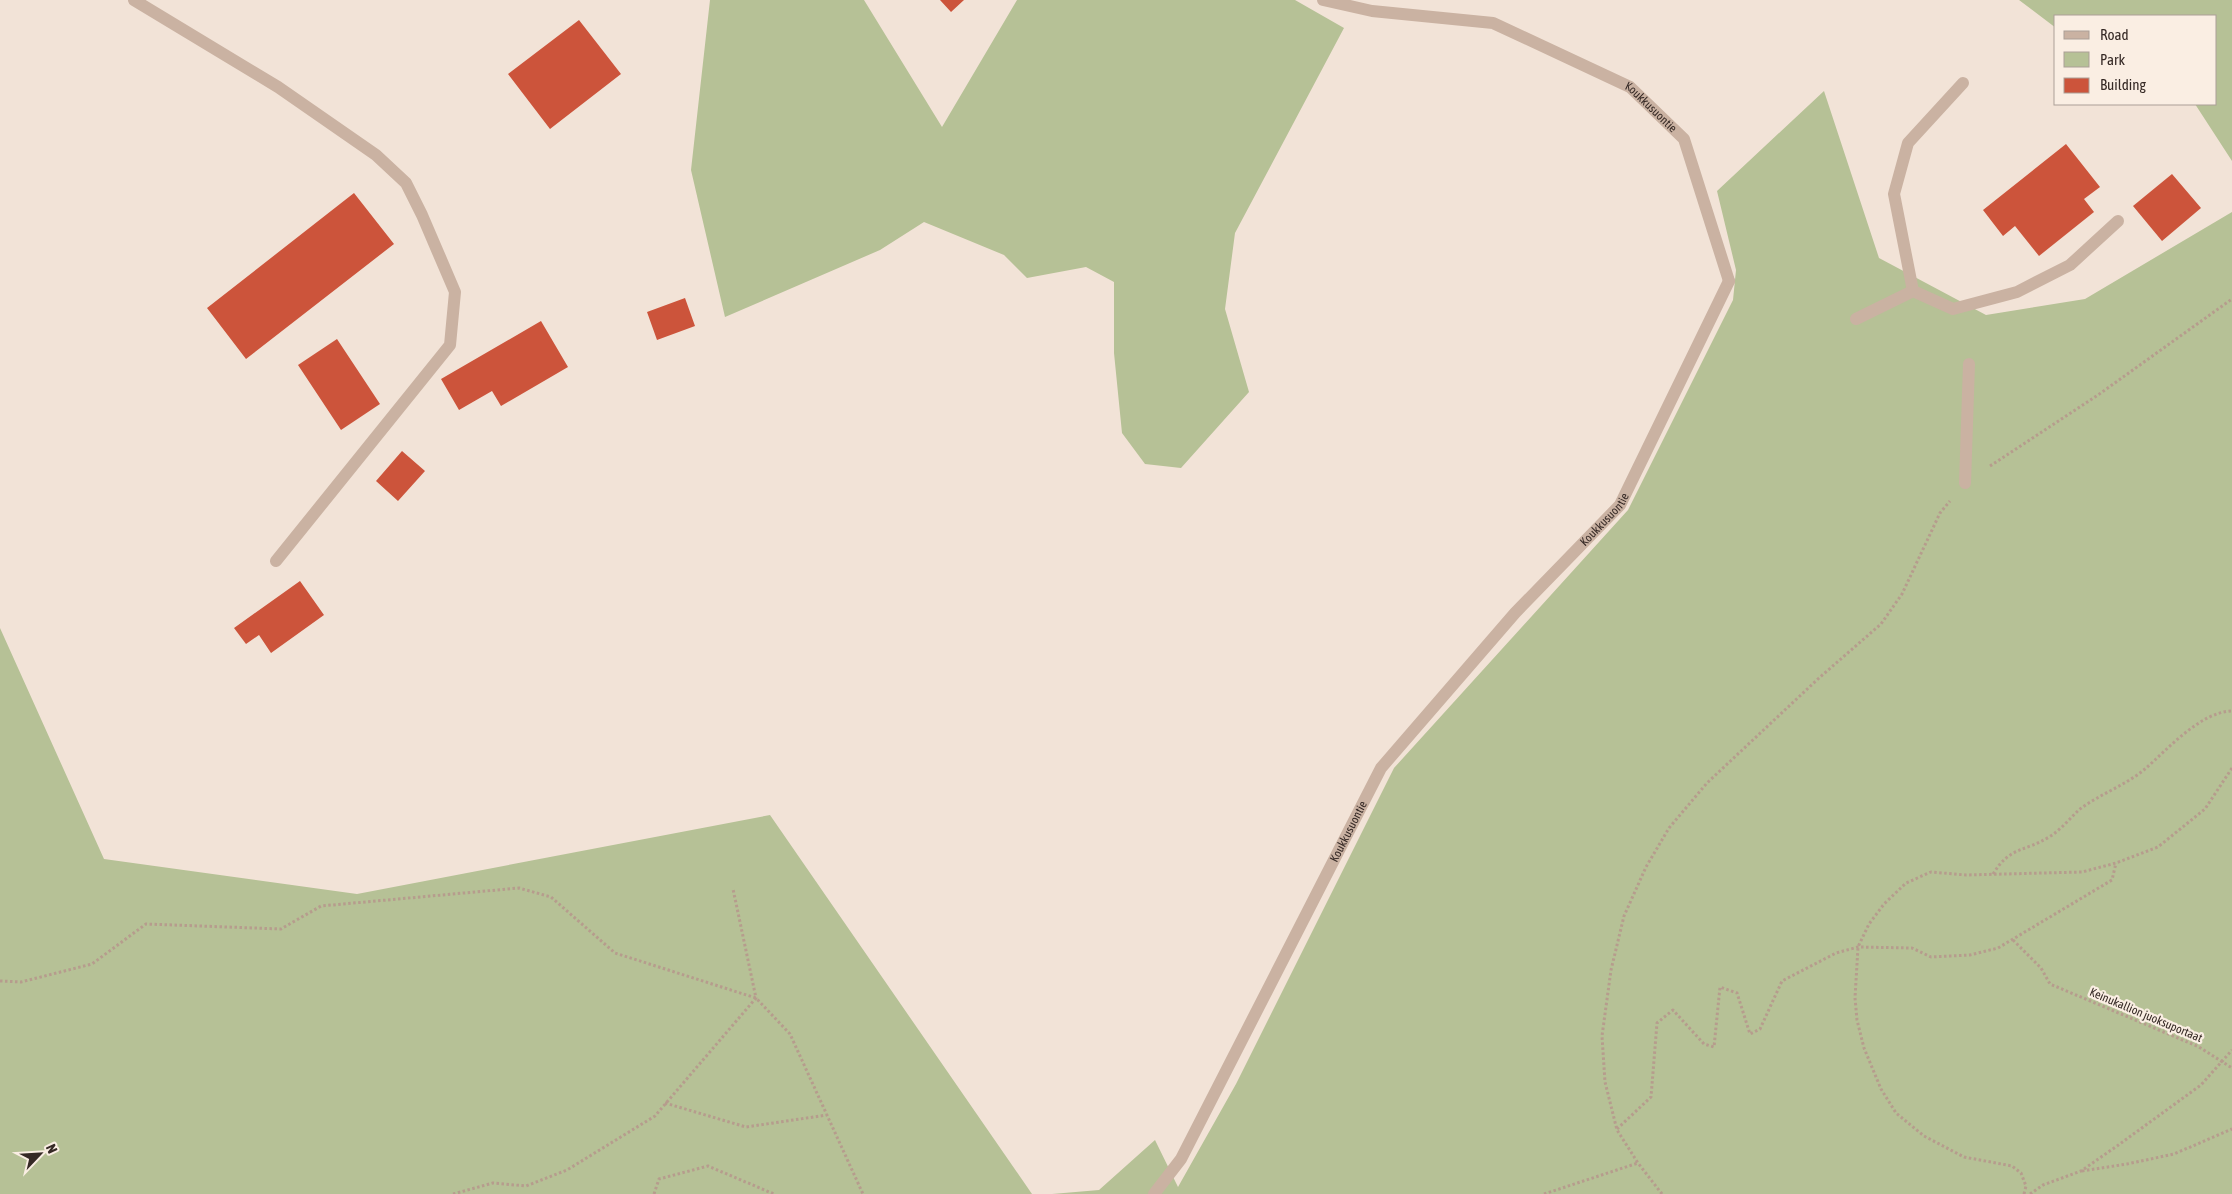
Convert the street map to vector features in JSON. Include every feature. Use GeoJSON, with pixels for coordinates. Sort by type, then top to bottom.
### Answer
{"type":"FeatureCollection","features":[{"type":"Feature","properties":{"kind":"street"},"geometry":{"type":"LineString","coordinates":[[134,0],[278,87],[376,155],[406,183],[422,215],[454,292],[450,346],[276,561]]}},
{"type":"Feature","properties":{"kind":"street","name":"Koukkusuontie"},"geometry":{"type":"LineString","coordinates":[[1154,1194],[1181,1159],[1381,768],[1514,613],[1620,505],[1729,281],[1684,139],[1630,87],[1493,23],[1372,12],[1323,0]]}},
{"type":"Feature","properties":{"kind":"street"},"geometry":{"type":"LineString","coordinates":[[1913,291],[1894,194],[1908,144],[1963,83]]}},
{"type":"Feature","properties":{"kind":"street"},"geometry":{"type":"LineString","coordinates":[[1913,291],[1953,309],[2017,292],[2070,265],[2118,221]]}},
{"type":"Feature","properties":{"kind":"street"},"geometry":{"type":"LineString","coordinates":[[1856,319],[1913,291]]}},
{"type":"Feature","properties":{"kind":"street"},"geometry":{"type":"LineString","coordinates":[[1965,483],[1969,364]]}},
{"type":"Feature","properties":{"kind":"path"},"geometry":{"type":"LineString","coordinates":[[1662,1194],[1638,1163],[1617,1130],[1605,1082],[1602,1036],[1611,970],[1624,916],[1646,867],[1668,828],[1707,784],[1819,678],[1881,624],[1902,594],[1940,513],[1965,483],[2098,395],[2232,299]]}},
{"type":"Feature","properties":{"kind":"path"},"geometry":{"type":"LineString","coordinates":[[1993,874],[2001,861],[2014,852],[2050,837],[2081,809],[2144,769],[2173,742],[2219,711],[2232,711]]}},
{"type":"Feature","properties":{"kind":"path"},"geometry":{"type":"LineString","coordinates":[[2024,1194],[2026,1186],[2021,1173],[2012,1166],[1964,1157],[1924,1136],[1896,1113],[1881,1089],[1864,1048],[1855,998],[1858,947],[1869,924],[1884,904],[1906,883],[1931,872],[1993,874],[2082,872],[2116,863],[2158,847],[2205,809],[2232,768]]}},
{"type":"Feature","properties":{"kind":"path"},"geometry":{"type":"LineString","coordinates":[[1617,1130],[1651,1097],[1657,1023],[1673,1010],[1704,1044],[1714,1047],[1720,987],[1737,993],[1750,1034],[1760,1029],[1782,981],[1836,953],[1858,947],[1912,948],[1931,956],[1970,955],[1998,948],[2112,880],[2116,863]]}},
{"type":"Feature","properties":{"kind":"path"},"geometry":{"type":"LineString","coordinates":[[0,981],[21,982],[92,964],[146,924],[281,929],[321,906],[519,888],[551,897],[615,953],[756,998],[790,1034],[863,1194]]}},
{"type":"Feature","properties":{"kind":"path"},"geometry":{"type":"LineString","coordinates":[[732,889],[756,998]]}},
{"type":"Feature","properties":{"kind":"path","name":"Keinukallion juoksuportaat"},"geometry":{"type":"LineString","coordinates":[[2013,940],[2041,968],[2050,984],[2199,1046],[2232,1068]]}},
{"type":"Feature","properties":{"kind":"path"},"geometry":{"type":"LineString","coordinates":[[453,1194],[493,1183],[526,1186],[568,1170],[655,1116],[756,998]]}},
{"type":"Feature","properties":{"kind":"path"},"geometry":{"type":"LineString","coordinates":[[2081,1171],[2201,1085],[2232,1050]]}},
{"type":"Feature","properties":{"kind":"path"},"geometry":{"type":"LineString","coordinates":[[665,1103],[746,1127],[827,1115]]}},
{"type":"Feature","properties":{"kind":"path"},"geometry":{"type":"LineString","coordinates":[[2030,1194],[2043,1185],[2081,1171],[2174,1154],[2232,1129]]}},
{"type":"Feature","properties":{"kind":"path"},"geometry":{"type":"LineString","coordinates":[[1544,1194],[1638,1163]]}},
{"type":"Feature","properties":{"kind":"path"},"geometry":{"type":"LineString","coordinates":[[654,1194],[658,1179],[708,1166],[774,1194]]}},
{"type":"Feature","properties":{"kind":"green space"},"geometry":{"type":"Polygon","coordinates":[[[710,0],[864,0],[942,127],[1017,0],[1295,0],[1344,28],[1235,233],[1225,309],[1249,392],[1181,468],[1145,464],[1122,433],[1114,353],[1114,282],[1086,267],[1027,278],[1004,255],[924,222],[880,250],[725,317],[691,170],[710,0]]]}},
{"type":"Feature","properties":{"kind":"green space"},"geometry":{"type":"Polygon","coordinates":[[[2019,0],[2232,0],[2232,161],[2196,105],[2217,105],[2217,15],[2054,15],[2054,26],[2019,0]]]}},
{"type":"Feature","properties":{"kind":"green space"},"geometry":{"type":"Polygon","coordinates":[[[1824,91],[1879,258],[1986,315],[2085,299],[2232,212],[2232,1194],[1052,1194],[1099,1190],[1155,1140],[1178,1187],[1236,1084],[1394,768],[1628,510],[1733,300],[1736,270],[1717,191],[1824,91]]]}},
{"type":"Feature","properties":{"kind":"green space"},"geometry":{"type":"Polygon","coordinates":[[[0,628],[104,859],[357,894],[770,815],[1032,1194],[0,1194],[0,628]]]}},
{"type":"Feature","properties":{"kind":"building"},"geometry":{"type":"Polygon","coordinates":[[[940,0],[964,0],[951,12],[940,0]]]}},
{"type":"Feature","properties":{"kind":"building"},"geometry":{"type":"Polygon","coordinates":[[[579,20],[621,74],[550,129],[508,74],[579,20]]]}},
{"type":"Feature","properties":{"kind":"building"},"geometry":{"type":"Polygon","coordinates":[[[2066,144],[2100,187],[2084,199],[2094,212],[2039,256],[2015,226],[2003,236],[1983,210],[2066,144]]]}},
{"type":"Feature","properties":{"kind":"building"},"geometry":{"type":"Polygon","coordinates":[[[2172,174],[2201,208],[2162,241],[2133,206],[2172,174]]]}},
{"type":"Feature","properties":{"kind":"building"},"geometry":{"type":"Polygon","coordinates":[[[354,193],[394,244],[246,359],[207,308],[354,193]]]}},
{"type":"Feature","properties":{"kind":"building"},"geometry":{"type":"Polygon","coordinates":[[[685,298],[695,326],[657,340],[647,312],[685,298]]]}},
{"type":"Feature","properties":{"kind":"building"},"geometry":{"type":"Polygon","coordinates":[[[541,321],[568,367],[501,406],[492,391],[459,410],[441,379],[541,321]]]}},
{"type":"Feature","properties":{"kind":"building"},"geometry":{"type":"Polygon","coordinates":[[[337,339],[380,404],[341,430],[298,365],[337,339]]]}},
{"type":"Feature","properties":{"kind":"building"},"geometry":{"type":"Polygon","coordinates":[[[402,451],[425,471],[398,501],[376,481],[402,451]]]}},
{"type":"Feature","properties":{"kind":"building"},"geometry":{"type":"Polygon","coordinates":[[[300,581],[324,615],[271,653],[259,635],[246,644],[234,628],[300,581]]]}}]}
